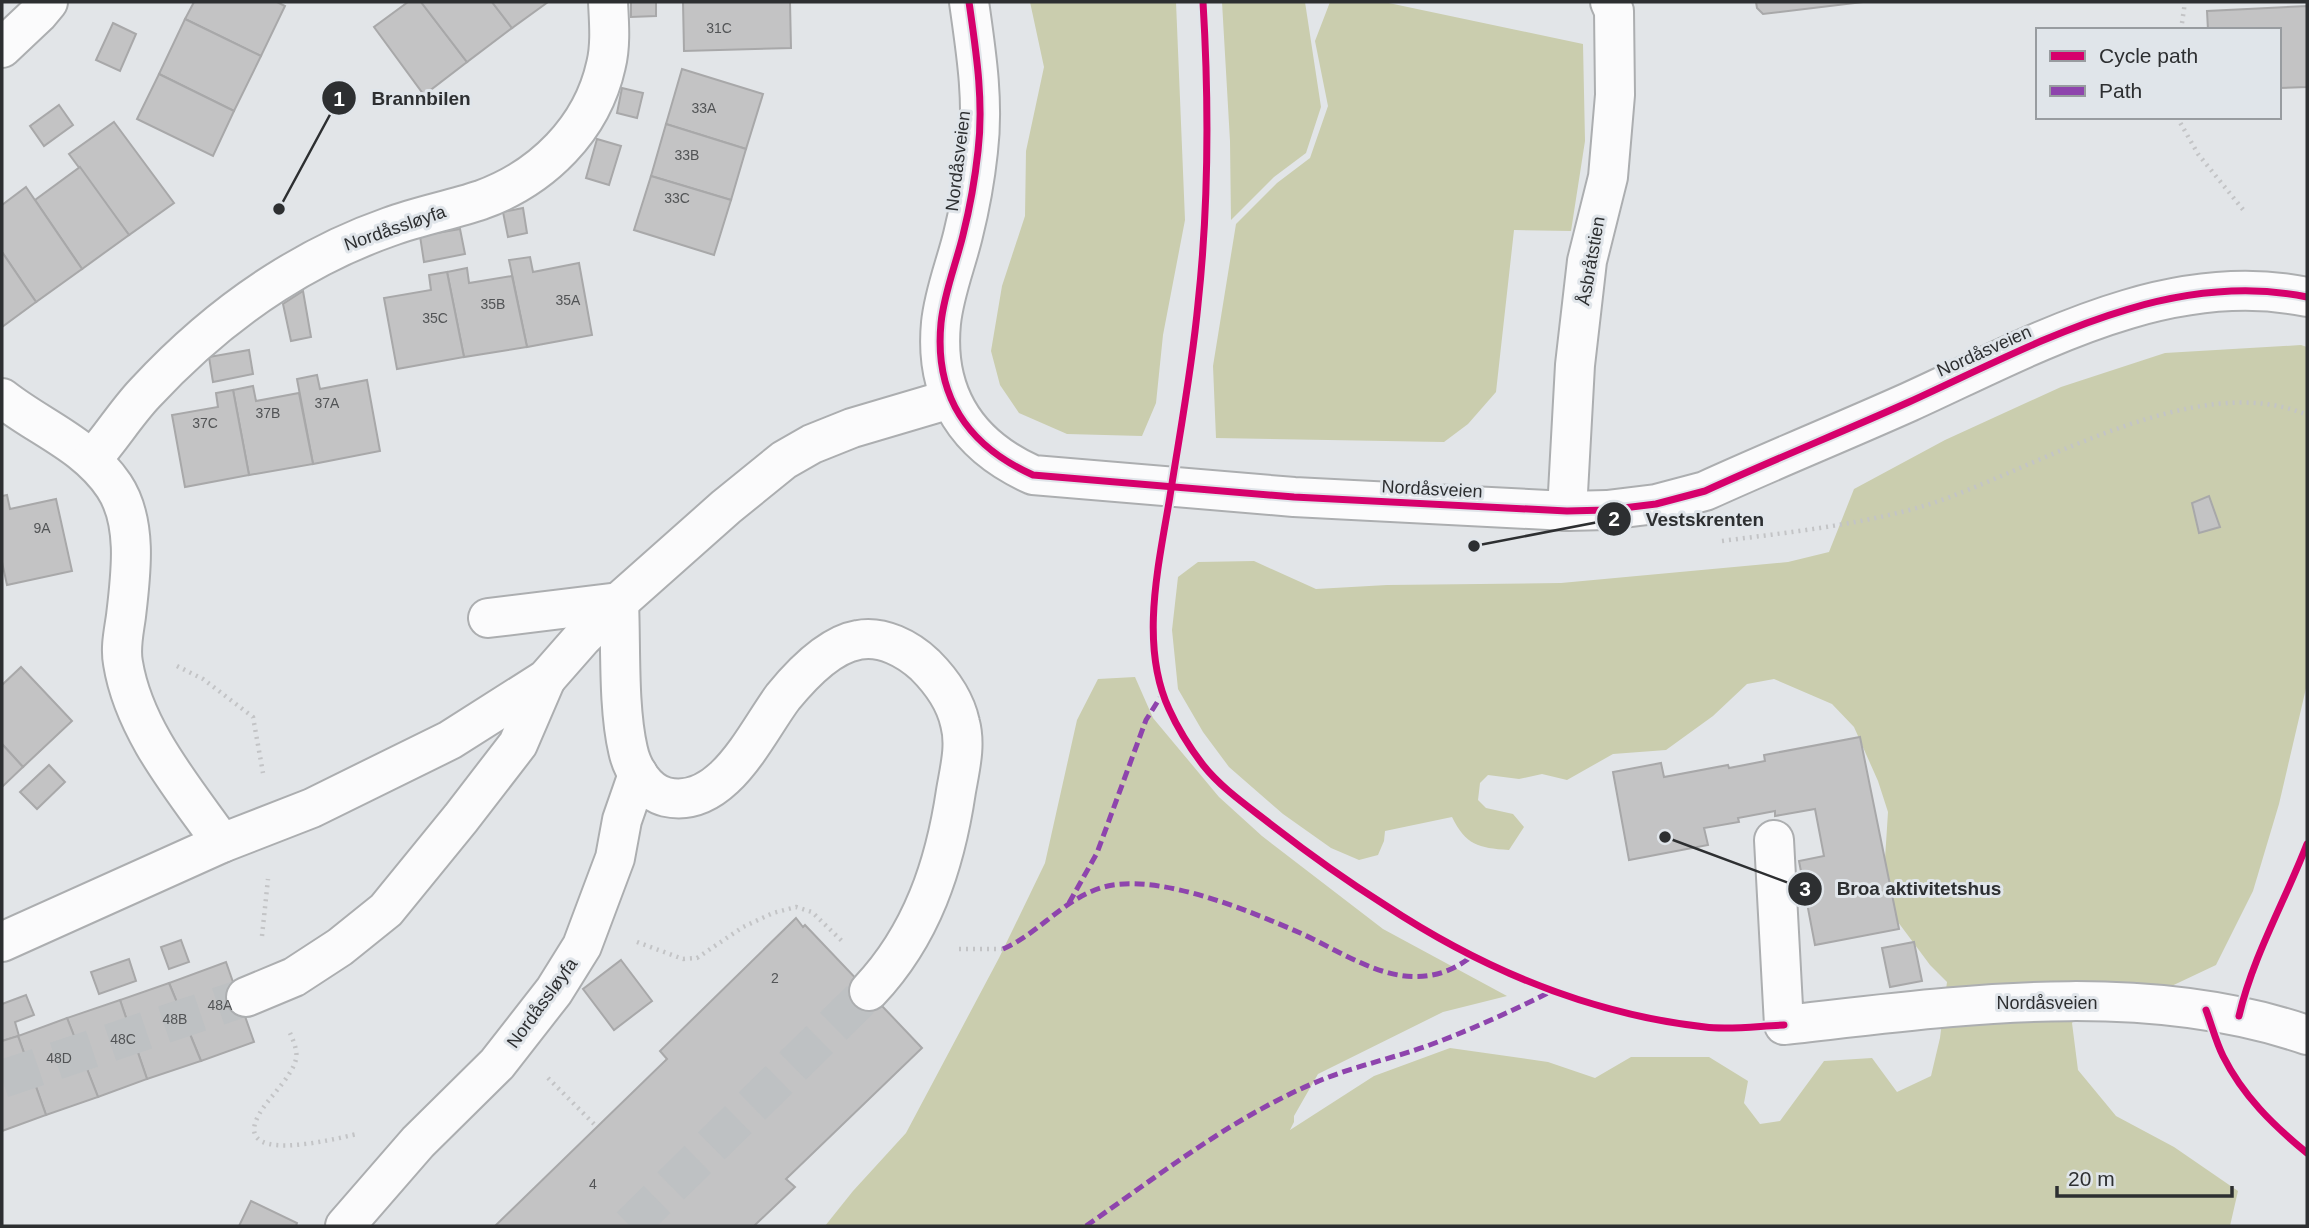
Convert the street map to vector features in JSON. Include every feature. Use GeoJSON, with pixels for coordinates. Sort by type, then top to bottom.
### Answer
{"type":"FeatureCollection","features":[{"type":"Feature","properties":{"kind":"street"},"geometry":{"type":"LineString","coordinates":[[2,48],[48,2]]}},
{"type":"Feature","properties":{"kind":"street","name":"Nordåssløyfa"},"geometry":{"type":"LineString","coordinates":[[92,459],[144,394],[176,363],[221,323],[274,284],[357,239],[393,225],[482,200],[516,184],[544,165],[584,121],[597,95],[607,63],[608,2]]}},
{"type":"Feature","properties":{"kind":"street","name":"Nordåsveien"},"geometry":{"type":"LineString","coordinates":[[969,2],[981,100],[979,149],[972,197],[941,323],[940,356],[950,400],[965,425],[995,455],[1033,475],[1294,497],[1567,511],[1607,510],[1656,503],[1705,491],[2058,335],[2154,302],[2229,291],[2307,297]]}},
{"type":"Feature","properties":{"kind":"street","name":"Åsbråtstien"},"geometry":{"type":"LineString","coordinates":[[1567,511],[1575,365],[1587,261],[1608,177],[1615,95],[1616,5]]}},
{"type":"Feature","properties":{"kind":"street"},"geometry":{"type":"LineString","coordinates":[[2,942],[222,843],[368,782],[450,740],[546,679],[619,602],[726,507],[785,460],[812,444],[852,428],[950,400]]}},
{"type":"Feature","properties":{"kind":"street"},"geometry":{"type":"LineString","coordinates":[[7,410],[56,433],[92,459],[115,487],[126,515],[130,536],[128,600],[121,653],[132,700],[153,741],[222,843]]}},
{"type":"Feature","properties":{"kind":"street"},"geometry":{"type":"LineString","coordinates":[[488,618],[619,602]]}},
{"type":"Feature","properties":{"kind":"street"},"geometry":{"type":"LineString","coordinates":[[619,602],[628,752],[638,774],[651,790],[666,797],[686,798],[702,793],[721,779],[737,764],[784,696],[824,657],[857,640],[874,639],[914,655],[935,675],[950,697],[960,723],[963,751],[950,829],[930,896],[916,926],[869,991]]}},
{"type":"Feature","properties":{"kind":"street"},"geometry":{"type":"LineString","coordinates":[[258,993],[295,977],[340,947],[386,909],[518,744],[546,679]]}},
{"type":"Feature","properties":{"kind":"street","name":"Nordåssløyfa"},"geometry":{"type":"LineString","coordinates":[[345,1226],[418,1142],[488,1073],[554,991],[582,946],[591,923],[615,858],[622,820],[638,774]]}},
{"type":"Feature","properties":{"kind":"street","name":"Nordåsveien"},"geometry":{"type":"LineString","coordinates":[[1774,840],[1784,1025],[1962,1005],[2091,1002],[2206,1010],[2239,1016],[2307,1035]]}},
{"type":"Feature","properties":{"kind":"path"},"geometry":{"type":"LineString","coordinates":[[2181,28],[2185,2]]}},
{"type":"Feature","properties":{"kind":"path"},"geometry":{"type":"LineString","coordinates":[[2178,119],[2198,154],[2245,212]]}},
{"type":"Feature","properties":{"kind":"path"},"geometry":{"type":"LineString","coordinates":[[1713,542],[1886,517],[1963,492],[2101,434],[2215,404],[2277,404],[2307,415]]}},
{"type":"Feature","properties":{"kind":"path"},"geometry":{"type":"LineString","coordinates":[[123,639],[203,679],[253,717]]}},
{"type":"Feature","properties":{"kind":"path"},"geometry":{"type":"LineString","coordinates":[[262,828],[269,890],[258,993],[293,1040],[296,1058],[292,1069],[258,1116],[254,1126],[255,1133],[261,1140],[284,1147],[386,1131],[403,1132],[418,1142]]}},
{"type":"Feature","properties":{"kind":"path"},"geometry":{"type":"LineString","coordinates":[[591,923],[683,959],[697,958],[743,927],[773,913],[796,907],[812,912],[830,930]]}},
{"type":"Feature","properties":{"kind":"path"},"geometry":{"type":"LineString","coordinates":[[968,949],[1003,949]]}},
{"type":"Feature","properties":{"kind":"path"},"geometry":{"type":"LineString","coordinates":[[540,1069],[597,1127]]}},
{"type":"Feature","properties":{"kind":"green space"},"geometry":{"type":"Polygon","coordinates":[[[1030,2],[1176,2],[1185,220],[1163,335],[1156,403],[1142,436],[1067,434],[1019,413],[1000,385],[991,351],[1002,286],[1025,216],[1026,151],[1044,67],[1030,2]]]}},
{"type":"Feature","properties":{"kind":"green space"},"geometry":{"type":"Polygon","coordinates":[[[1222,2],[1305,2],[1321,107],[1306,153],[1274,177],[1231,220],[1230,141],[1222,2]]]}},
{"type":"Feature","properties":{"kind":"green space"},"geometry":{"type":"Polygon","coordinates":[[[1330,2],[1384,2],[1583,44],[1585,141],[1571,231],[1514,230],[1496,392],[1468,424],[1444,442],[1216,438],[1213,366],[1236,224],[1277,183],[1310,158],[1328,106],[1315,41],[1330,2]]]}},
{"type":"Feature","properties":{"kind":"green space"},"geometry":{"type":"Polygon","coordinates":[[[2301,345],[2307,347],[2307,684],[2279,804],[2253,891],[2216,965],[2161,991],[2096,991],[2072,1023],[2078,1070],[2116,1116],[2174,1147],[2238,1191],[2230,1226],[825,1226],[906,1133],[999,958],[1045,863],[1077,720],[1098,679],[1135,677],[1153,718],[1219,797],[1262,836],[1383,929],[1507,996],[1443,1012],[1318,1074],[1294,1116],[1290,1130],[1374,1076],[1450,1048],[1548,1062],[1595,1078],[1631,1057],[1709,1057],[1748,1081],[1744,1103],[1760,1124],[1780,1121],[1824,1061],[1872,1058],[1897,1092],[1931,1076],[1940,1038],[1947,982],[1930,965],[1895,918],[1885,859],[1888,812],[1878,781],[1854,727],[1832,704],[1774,679],[1747,684],[1713,716],[1666,750],[1613,754],[1567,780],[1542,774],[1519,779],[1488,775],[1480,783],[1478,800],[1486,808],[1513,814],[1524,827],[1509,850],[1474,843],[1462,834],[1452,817],[1385,831],[1378,855],[1359,860],[1331,848],[1283,814],[1229,767],[1203,732],[1178,689],[1172,630],[1178,577],[1198,562],[1254,561],[1316,589],[1387,585],[1561,583],[1788,562],[1829,552],[1854,489],[1945,440],[2061,387],[2165,353],[2301,345]]]}},
{"type":"Feature","properties":{"kind":"building"},"geometry":{"type":"Polygon","coordinates":[[[194,2],[277,2],[285,6],[261,56],[185,19],[194,2]]]}},
{"type":"Feature","properties":{"kind":"building"},"geometry":{"type":"Polygon","coordinates":[[[408,2],[421,2],[467,62],[424,95],[374,27],[408,2]]]}},
{"type":"Feature","properties":{"kind":"building"},"geometry":{"type":"Polygon","coordinates":[[[421,2],[492,2],[512,28],[467,62],[421,2]]]}},
{"type":"Feature","properties":{"kind":"building"},"geometry":{"type":"Polygon","coordinates":[[[492,2],[548,2],[512,28],[492,2]]]}},
{"type":"Feature","properties":{"kind":"building"},"geometry":{"type":"Polygon","coordinates":[[[631,2],[656,2],[656,16],[631,17],[631,2]]]}},
{"type":"Feature","properties":{"kind":"building"},"geometry":{"type":"Polygon","coordinates":[[[683,2],[790,2],[791,48],[684,51],[683,2]]]}},
{"type":"Feature","properties":{"kind":"building"},"geometry":{"type":"Polygon","coordinates":[[[1756,2],[1863,2],[1763,14],[1757,8],[1756,2]]]}},
{"type":"Feature","properties":{"kind":"building"},"geometry":{"type":"Polygon","coordinates":[[[2307,6],[2307,87],[2281,88],[2281,28],[2208,28],[2207,11],[2307,6]]]}},
{"type":"Feature","properties":{"kind":"building"},"geometry":{"type":"Polygon","coordinates":[[[185,19],[261,56],[234,111],[159,74],[185,19]]]}},
{"type":"Feature","properties":{"kind":"building"},"geometry":{"type":"Polygon","coordinates":[[[113,23],[136,34],[120,71],[96,60],[113,23]]]}},
{"type":"Feature","properties":{"kind":"building"},"geometry":{"type":"Polygon","coordinates":[[[682,69],[763,94],[746,149],[666,124],[682,69]]]}},
{"type":"Feature","properties":{"kind":"building"},"geometry":{"type":"Polygon","coordinates":[[[159,74],[234,111],[213,156],[137,119],[159,74]]]}},
{"type":"Feature","properties":{"kind":"building"},"geometry":{"type":"Polygon","coordinates":[[[622,88],[643,93],[637,118],[617,113],[622,88]]]}},
{"type":"Feature","properties":{"kind":"building"},"geometry":{"type":"Polygon","coordinates":[[[59,105],[73,125],[44,146],[30,126],[59,105]]]}},
{"type":"Feature","properties":{"kind":"building"},"geometry":{"type":"Polygon","coordinates":[[[114,122],[174,203],[129,235],[69,154],[114,122]]]}},
{"type":"Feature","properties":{"kind":"building"},"geometry":{"type":"Polygon","coordinates":[[[666,124],[746,149],[731,200],[651,176],[666,124]]]}},
{"type":"Feature","properties":{"kind":"building"},"geometry":{"type":"Polygon","coordinates":[[[597,139],[621,146],[609,185],[586,178],[597,139]]]}},
{"type":"Feature","properties":{"kind":"building"},"geometry":{"type":"Polygon","coordinates":[[[80,167],[129,235],[82,269],[35,200],[80,167]]]}},
{"type":"Feature","properties":{"kind":"building"},"geometry":{"type":"Polygon","coordinates":[[[651,176],[731,200],[714,255],[634,230],[651,176]]]}},
{"type":"Feature","properties":{"kind":"building"},"geometry":{"type":"Polygon","coordinates":[[[26,187],[82,269],[36,302],[2,252],[2,205],[26,187]]]}},
{"type":"Feature","properties":{"kind":"building"},"geometry":{"type":"Polygon","coordinates":[[[523,208],[527,233],[508,237],[503,212],[523,208]]]}},
{"type":"Feature","properties":{"kind":"building"},"geometry":{"type":"Polygon","coordinates":[[[460,229],[465,254],[424,262],[420,236],[460,229]]]}},
{"type":"Feature","properties":{"kind":"building"},"geometry":{"type":"Polygon","coordinates":[[[2,252],[36,302],[2,327],[2,252]]]}},
{"type":"Feature","properties":{"kind":"building"},"geometry":{"type":"Polygon","coordinates":[[[530,257],[533,272],[579,263],[592,335],[527,347],[509,260],[530,257]]]}},
{"type":"Feature","properties":{"kind":"building"},"geometry":{"type":"Polygon","coordinates":[[[467,268],[469,283],[512,276],[527,347],[464,357],[447,272],[467,268]]]}},
{"type":"Feature","properties":{"kind":"building"},"geometry":{"type":"Polygon","coordinates":[[[447,272],[464,357],[397,369],[384,298],[431,290],[429,275],[447,272]]]}},
{"type":"Feature","properties":{"kind":"building"},"geometry":{"type":"Polygon","coordinates":[[[303,291],[311,337],[291,341],[283,304],[303,291]]]}},
{"type":"Feature","properties":{"kind":"building"},"geometry":{"type":"Polygon","coordinates":[[[249,350],[253,374],[213,382],[209,357],[249,350]]]}},
{"type":"Feature","properties":{"kind":"building"},"geometry":{"type":"Polygon","coordinates":[[[317,375],[320,389],[367,380],[380,451],[313,464],[297,379],[317,375]]]}},
{"type":"Feature","properties":{"kind":"building"},"geometry":{"type":"Polygon","coordinates":[[[253,386],[256,401],[299,393],[313,464],[249,475],[233,390],[253,386]]]}},
{"type":"Feature","properties":{"kind":"building"},"geometry":{"type":"Polygon","coordinates":[[[233,390],[249,475],[185,487],[172,415],[218,407],[216,393],[233,390]]]}},
{"type":"Feature","properties":{"kind":"building"},"geometry":{"type":"Polygon","coordinates":[[[7,495],[10,509],[56,499],[72,571],[7,585],[2,562],[2,496],[7,495]]]}},
{"type":"Feature","properties":{"kind":"building"},"geometry":{"type":"Polygon","coordinates":[[[2209,496],[2220,527],[2199,533],[2192,503],[2209,496]]]}},
{"type":"Feature","properties":{"kind":"building"},"geometry":{"type":"Polygon","coordinates":[[[21,667],[72,721],[23,767],[2,744],[2,685],[21,667]]]}},
{"type":"Feature","properties":{"kind":"building"},"geometry":{"type":"Polygon","coordinates":[[[1860,737],[1899,929],[1815,945],[1799,861],[1824,856],[1815,809],[1775,816],[1775,811],[1738,818],[1739,822],[1704,828],[1708,845],[1629,860],[1613,772],[1661,763],[1664,777],[1728,765],[1729,768],[1765,761],[1764,755],[1860,737]]]}},
{"type":"Feature","properties":{"kind":"building"},"geometry":{"type":"Polygon","coordinates":[[[2,744],[23,767],[2,787],[2,744]]]}},
{"type":"Feature","properties":{"kind":"building"},"geometry":{"type":"Polygon","coordinates":[[[49,765],[65,782],[37,809],[20,792],[49,765]]]}},
{"type":"Feature","properties":{"kind":"building"},"geometry":{"type":"Polygon","coordinates":[[[796,918],[922,1048],[786,1179],[795,1187],[754,1226],[495,1226],[667,1059],[660,1051],[796,918]]]}},
{"type":"Feature","properties":{"kind":"building"},"geometry":{"type":"Polygon","coordinates":[[[181,940],[189,962],[169,969],[161,947],[181,940]]]}},
{"type":"Feature","properties":{"kind":"building"},"geometry":{"type":"Polygon","coordinates":[[[1914,942],[1922,981],[1890,987],[1882,948],[1914,942]]]}},
{"type":"Feature","properties":{"kind":"building"},"geometry":{"type":"Polygon","coordinates":[[[129,959],[136,981],[99,994],[91,972],[129,959]]]}},
{"type":"Feature","properties":{"kind":"building"},"geometry":{"type":"Polygon","coordinates":[[[621,960],[652,1001],[614,1030],[583,989],[621,960]]]}},
{"type":"Feature","properties":{"kind":"building"},"geometry":{"type":"Polygon","coordinates":[[[226,962],[254,1042],[201,1061],[169,983],[226,962]]]}},
{"type":"Feature","properties":{"kind":"building"},"geometry":{"type":"Polygon","coordinates":[[[169,983],[201,1061],[147,1079],[120,1000],[169,983]]]}},
{"type":"Feature","properties":{"kind":"building"},"geometry":{"type":"Polygon","coordinates":[[[26,995],[34,1015],[15,1022],[19,1036],[2,1041],[2,1004],[26,995]]]}},
{"type":"Feature","properties":{"kind":"building"},"geometry":{"type":"Polygon","coordinates":[[[120,1000],[147,1079],[98,1097],[67,1018],[120,1000]]]}},
{"type":"Feature","properties":{"kind":"building"},"geometry":{"type":"Polygon","coordinates":[[[67,1018],[98,1097],[46,1115],[18,1036],[67,1018]]]}},
{"type":"Feature","properties":{"kind":"building"},"geometry":{"type":"Polygon","coordinates":[[[18,1036],[46,1115],[2,1131],[2,1041],[18,1036]]]}},
{"type":"Feature","properties":{"kind":"building"},"geometry":{"type":"Polygon","coordinates":[[[251,1201],[297,1223],[296,1226],[239,1226],[251,1201]]]}},
{"type":"Feature","properties":{"kind":"tunnel"},"geometry":{"type":"LineString","coordinates":[[630,1226],[869,991]]}},
{"type":"Feature","properties":{"kind":"tunnel"},"geometry":{"type":"LineString","coordinates":[[2,1079],[246,997]]}},
{"type":"Feature","properties":{"kind":"marked path"},"geometry":{"type":"LineString","coordinates":[[1069,903],[1097,853],[1146,720],[1163,693]]}},
{"type":"Feature","properties":{"kind":"marked path"},"geometry":{"type":"LineString","coordinates":[[1003,949],[1017,942],[1069,904],[1097,889],[1135,884],[1182,891],[1232,905],[1298,932],[1361,963],[1404,976],[1426,976],[1448,970],[1471,957]]}},
{"type":"Feature","properties":{"kind":"marked path"},"geometry":{"type":"LineString","coordinates":[[1086,1226],[1197,1148],[1284,1097],[1329,1077],[1450,1037],[1552,991]]}},
{"type":"Feature","properties":{"kind":"cycle path"},"geometry":{"type":"LineString","coordinates":[[969,2],[978,76],[980,132],[968,214],[947,290],[941,323],[943,373],[950,396],[973,433],[990,449],[1033,475],[1294,497],[1567,511],[1607,510],[1656,504],[1705,491],[2003,358],[2102,318],[2152,303],[2203,293],[2255,291],[2307,297]]}},
{"type":"Feature","properties":{"kind":"cycle path"},"geometry":{"type":"LineString","coordinates":[[1203,2],[1207,153],[1202,266],[1189,376],[1157,576],[1153,631],[1160,684],[1180,731],[1203,765],[1219,782],[1300,847],[1422,928],[1498,968],[1578,1000],[1662,1021],[1715,1028],[1784,1025]]}},
{"type":"Feature","properties":{"kind":"cycle path"},"geometry":{"type":"LineString","coordinates":[[2239,1016],[2252,972],[2307,844]]}},
{"type":"Feature","properties":{"kind":"cycle path"},"geometry":{"type":"LineString","coordinates":[[2206,1010],[2221,1051],[2249,1097],[2282,1132],[2307,1153]]}},
{"type":"Feature","properties":{"kind":"place","name":"Brannbilen"},"geometry":{"type":"Point","coordinates":[279,209]}},
{"type":"Feature","properties":{"kind":"place","name":"Vestskrenten"},"geometry":{"type":"Point","coordinates":[1474,546]}},
{"type":"Feature","properties":{"kind":"place","name":"Broa aktivitetshus"},"geometry":{"type":"Point","coordinates":[1665,837]}}]}
